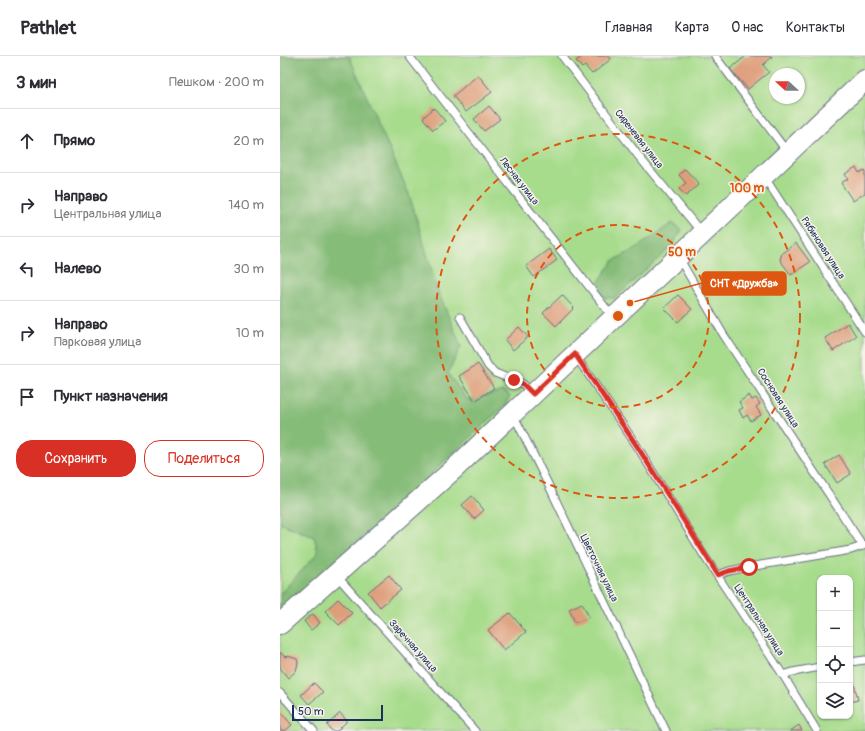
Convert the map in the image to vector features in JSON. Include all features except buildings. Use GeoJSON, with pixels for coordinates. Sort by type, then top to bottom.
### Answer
{"type":"FeatureCollection","features":[{"type":"Feature","properties":{"kind":"street"},"geometry":{"type":"LineString","coordinates":[[281,622],[336,575],[454,469],[865,80]]}},
{"type":"Feature","properties":{"kind":"lane","name":"Лесная улица"},"geometry":{"type":"LineString","coordinates":[[409,56],[614,318]]}},
{"type":"Feature","properties":{"kind":"lane","name":"Сиреневая улица"},"geometry":{"type":"LineString","coordinates":[[562,56],[640,158],[702,234]]}},
{"type":"Feature","properties":{"kind":"lane"},"geometry":{"type":"LineString","coordinates":[[715,56],[788,153]]}},
{"type":"Feature","properties":{"kind":"lane","name":"Рябиновая улица"},"geometry":{"type":"LineString","coordinates":[[763,176],[865,332]]}},
{"type":"Feature","properties":{"kind":"lane","name":"Сосновая улица"},"geometry":{"type":"LineString","coordinates":[[679,256],[724,334],[864,546]]}},
{"type":"Feature","properties":{"kind":"lane"},"geometry":{"type":"LineString","coordinates":[[460,317],[488,366],[495,373],[523,384],[533,394]]}},
{"type":"Feature","properties":{"kind":"lane","name":"Центральная улица"},"geometry":{"type":"LineString","coordinates":[[575,354],[637,446],[817,731]]}},
{"type":"Feature","properties":{"kind":"lane","name":"Цветочная улица"},"geometry":{"type":"LineString","coordinates":[[512,414],[554,496],[666,731]]}},
{"type":"Feature","properties":{"kind":"lane"},"geometry":{"type":"LineString","coordinates":[[718,575],[749,567],[851,550],[864,546]]}},
{"type":"Feature","properties":{"kind":"lane","name":"Заречная улица"},"geometry":{"type":"LineString","coordinates":[[336,575],[475,731]]}},
{"type":"Feature","properties":{"kind":"lane"},"geometry":{"type":"LineString","coordinates":[[853,662],[865,660]]}},
{"type":"Feature","properties":{"kind":"lane"},"geometry":{"type":"LineString","coordinates":[[783,675],[817,668]]}},
{"type":"Feature","properties":{"kind":"lane"},"geometry":{"type":"LineString","coordinates":[[280,693],[314,731]]}},
{"type":"Feature","properties":{"kind":"green space"},"geometry":{"type":"Polygon","coordinates":[[[280,56],[349,56],[409,194],[438,291],[461,346],[448,374],[468,400],[503,391],[510,396],[504,406],[350,549],[280,609],[280,594],[318,553],[314,537],[280,523],[280,56]]]}},
{"type":"Feature","properties":{"kind":"green space"},"geometry":{"type":"Polygon","coordinates":[[[323,56],[865,56],[865,731],[280,731],[280,523],[314,537],[323,56]]]}},
{"type":"Feature","properties":{"kind":"green space"},"geometry":{"type":"Polygon","coordinates":[[[672,223],[682,230],[669,249],[615,298],[604,298],[597,291],[598,283],[613,261],[638,247],[672,223]]]}},
{"type":"Feature","properties":{"kind":"place","name":"СНТ «Дружба»"},"geometry":{"type":"Point","coordinates":[630,303]}},
{"type":"Feature","properties":{"kind":"route"},"geometry":{"type":"LineString","coordinates":[[514,380],[523,384],[533,394],[575,354],[637,446],[718,575],[749,567]]}}]}
